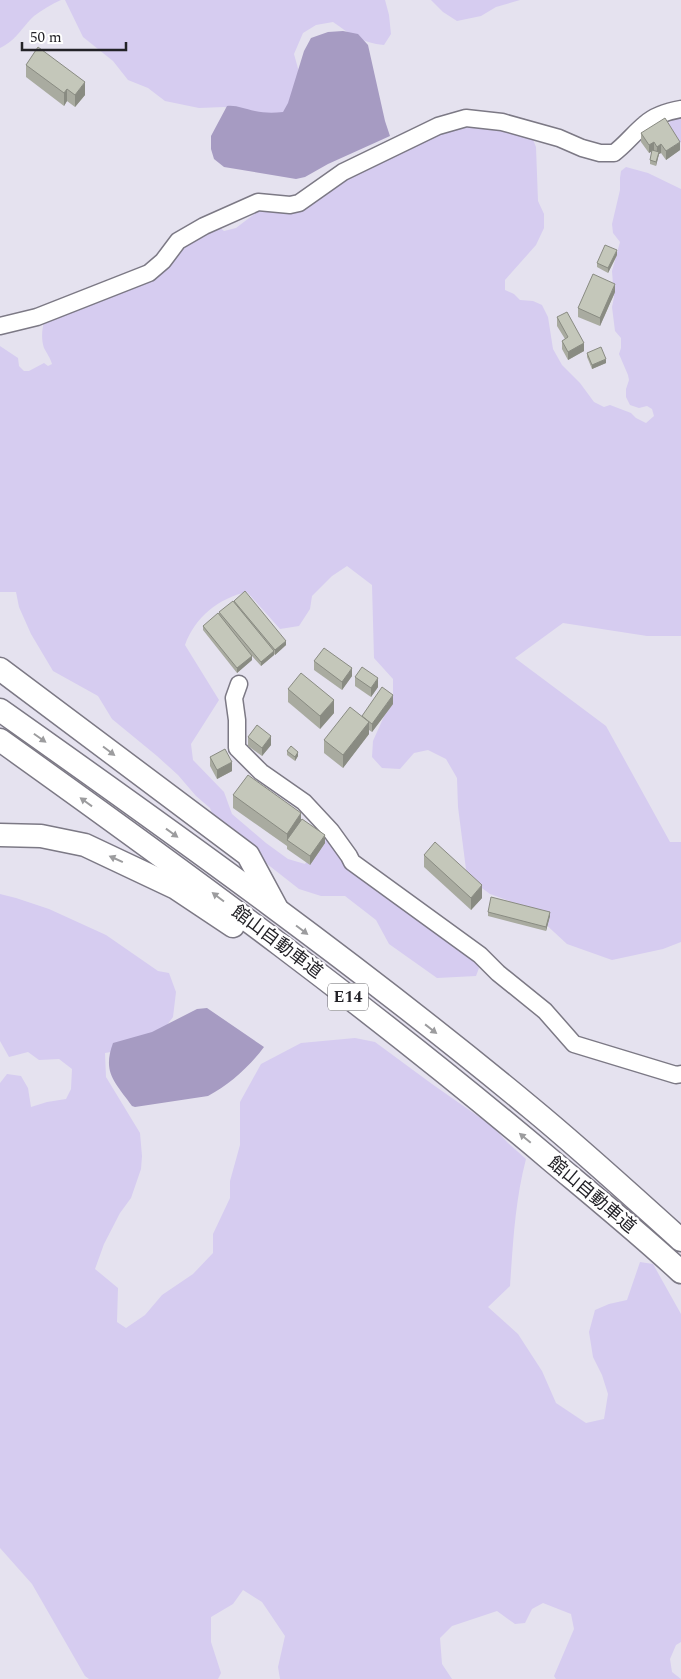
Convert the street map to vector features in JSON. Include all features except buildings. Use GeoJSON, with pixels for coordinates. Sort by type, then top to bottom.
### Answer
{"type":"FeatureCollection","features":[{"type":"Feature","properties":{"kind":"highway"},"geometry":{"type":"LineString","coordinates":[[0,669],[248,855],[280,913]]}},
{"type":"Feature","properties":{"kind":"highway","name":"館山自動車道"},"geometry":{"type":"LineString","coordinates":[[0,710],[171,832],[384,991],[532,1109],[681,1240]]}},
{"type":"Feature","properties":{"kind":"highway","name":"館山自動車道"},"geometry":{"type":"LineString","coordinates":[[0,740],[183,871],[395,1032],[476,1096],[681,1272]]}},
{"type":"Feature","properties":{"kind":"highway"},"geometry":{"type":"LineString","coordinates":[[0,835],[41,836],[85,845],[167,884],[395,1032]]}},
{"type":"Feature","properties":{"kind":"street"},"geometry":{"type":"LineString","coordinates":[[1,324],[38,317],[149,273],[163,261],[178,241],[204,226],[258,202],[290,205],[299,203],[343,172],[438,126],[466,118],[502,122],[559,138],[582,148],[614,153],[625,145],[645,123],[670,111],[681,109]]}},
{"type":"Feature","properties":{"kind":"street"},"geometry":{"type":"LineString","coordinates":[[238,684],[234,698],[237,720],[237,748],[261,772],[304,802],[331,831],[352,862],[480,955],[498,973],[545,1012],[574,1044],[676,1075],[681,1074]]}},
{"type":"Feature","properties":{"kind":"shaded area"},"geometry":{"type":"Polygon","coordinates":[[[0,0],[61,0],[34,16],[15,38],[0,48],[0,0]]]}},
{"type":"Feature","properties":{"kind":"shaded area"},"geometry":{"type":"Polygon","coordinates":[[[65,0],[385,0],[391,34],[384,45],[376,44],[357,37],[333,22],[316,25],[303,33],[294,54],[302,83],[282,118],[224,107],[199,108],[165,101],[148,88],[128,80],[113,61],[83,37],[65,0]]]}},
{"type":"Feature","properties":{"kind":"shaded area"},"geometry":{"type":"Polygon","coordinates":[[[431,0],[520,0],[496,7],[481,16],[457,21],[443,12],[431,0]]]}},
{"type":"Feature","properties":{"kind":"shaded area"},"geometry":{"type":"Polygon","coordinates":[[[343,31],[358,34],[368,45],[390,136],[328,164],[305,177],[296,179],[224,167],[214,159],[211,149],[211,136],[227,106],[262,112],[283,112],[288,103],[304,51],[311,38],[328,32],[343,31]]]}},
{"type":"Feature","properties":{"kind":"shaded area"},"geometry":{"type":"Polygon","coordinates":[[[681,111],[681,143],[673,135],[668,125],[681,111]]]}},
{"type":"Feature","properties":{"kind":"shaded area"},"geometry":{"type":"Polygon","coordinates":[[[500,113],[532,137],[536,147],[538,201],[544,214],[544,228],[536,245],[505,280],[505,290],[514,294],[520,300],[533,301],[542,305],[548,317],[553,349],[562,365],[580,383],[594,402],[604,407],[610,405],[631,413],[646,423],[654,416],[652,409],[647,406],[639,408],[630,405],[626,397],[629,380],[619,354],[621,338],[615,331],[612,307],[614,297],[612,271],[620,242],[613,233],[612,224],[620,190],[621,171],[626,167],[648,173],[681,189],[681,636],[647,636],[563,623],[515,658],[606,726],[670,842],[681,842],[681,942],[663,949],[612,960],[567,944],[528,908],[490,894],[467,877],[458,807],[457,778],[446,759],[428,750],[414,753],[400,769],[382,768],[372,757],[373,741],[393,696],[393,679],[374,658],[372,585],[347,566],[332,576],[312,596],[310,609],[299,626],[280,629],[247,592],[227,599],[209,610],[195,626],[185,645],[219,700],[191,744],[193,760],[224,792],[232,814],[288,859],[305,864],[317,846],[329,838],[444,939],[472,958],[479,968],[476,976],[437,978],[389,944],[376,920],[345,896],[321,896],[299,889],[216,824],[210,808],[196,796],[178,775],[112,719],[98,696],[53,671],[31,634],[19,607],[16,592],[0,592],[0,346],[18,358],[19,366],[24,371],[29,371],[44,363],[48,366],[52,364],[43,345],[44,322],[167,265],[181,252],[187,243],[218,226],[224,231],[236,228],[261,209],[324,188],[431,135],[497,117],[500,113]]]}},
{"type":"Feature","properties":{"kind":"shaded area"},"geometry":{"type":"Polygon","coordinates":[[[0,894],[49,909],[106,935],[158,971],[169,973],[176,992],[173,1017],[152,1045],[105,1053],[106,1077],[140,1133],[142,1156],[141,1169],[131,1198],[120,1213],[104,1244],[95,1269],[118,1288],[117,1322],[126,1328],[145,1315],[162,1295],[193,1274],[213,1253],[213,1234],[230,1198],[230,1181],[240,1145],[240,1102],[261,1064],[301,1043],[355,1038],[375,1042],[492,1126],[526,1159],[517,1206],[510,1286],[488,1307],[518,1334],[542,1371],[556,1403],[586,1423],[604,1419],[608,1394],[602,1375],[593,1357],[589,1332],[595,1310],[609,1304],[627,1300],[640,1262],[653,1264],[681,1314],[681,1642],[676,1645],[670,1659],[672,1672],[681,1679],[556,1679],[554,1676],[574,1629],[571,1614],[543,1603],[532,1609],[525,1623],[515,1624],[497,1611],[452,1626],[440,1638],[442,1664],[452,1679],[280,1679],[278,1667],[285,1636],[262,1602],[243,1590],[233,1604],[211,1617],[211,1642],[221,1673],[218,1679],[89,1679],[85,1676],[32,1584],[0,1548],[0,1083],[7,1074],[21,1076],[28,1088],[31,1107],[66,1099],[71,1089],[72,1069],[59,1059],[39,1060],[28,1052],[9,1057],[0,1041],[0,894]]]}},
{"type":"Feature","properties":{"kind":"shaded area"},"geometry":{"type":"Polygon","coordinates":[[[207,1008],[264,1047],[239,1074],[208,1096],[132,1106],[112,1077],[109,1062],[113,1043],[152,1032],[197,1009],[207,1008]]]}}]}
